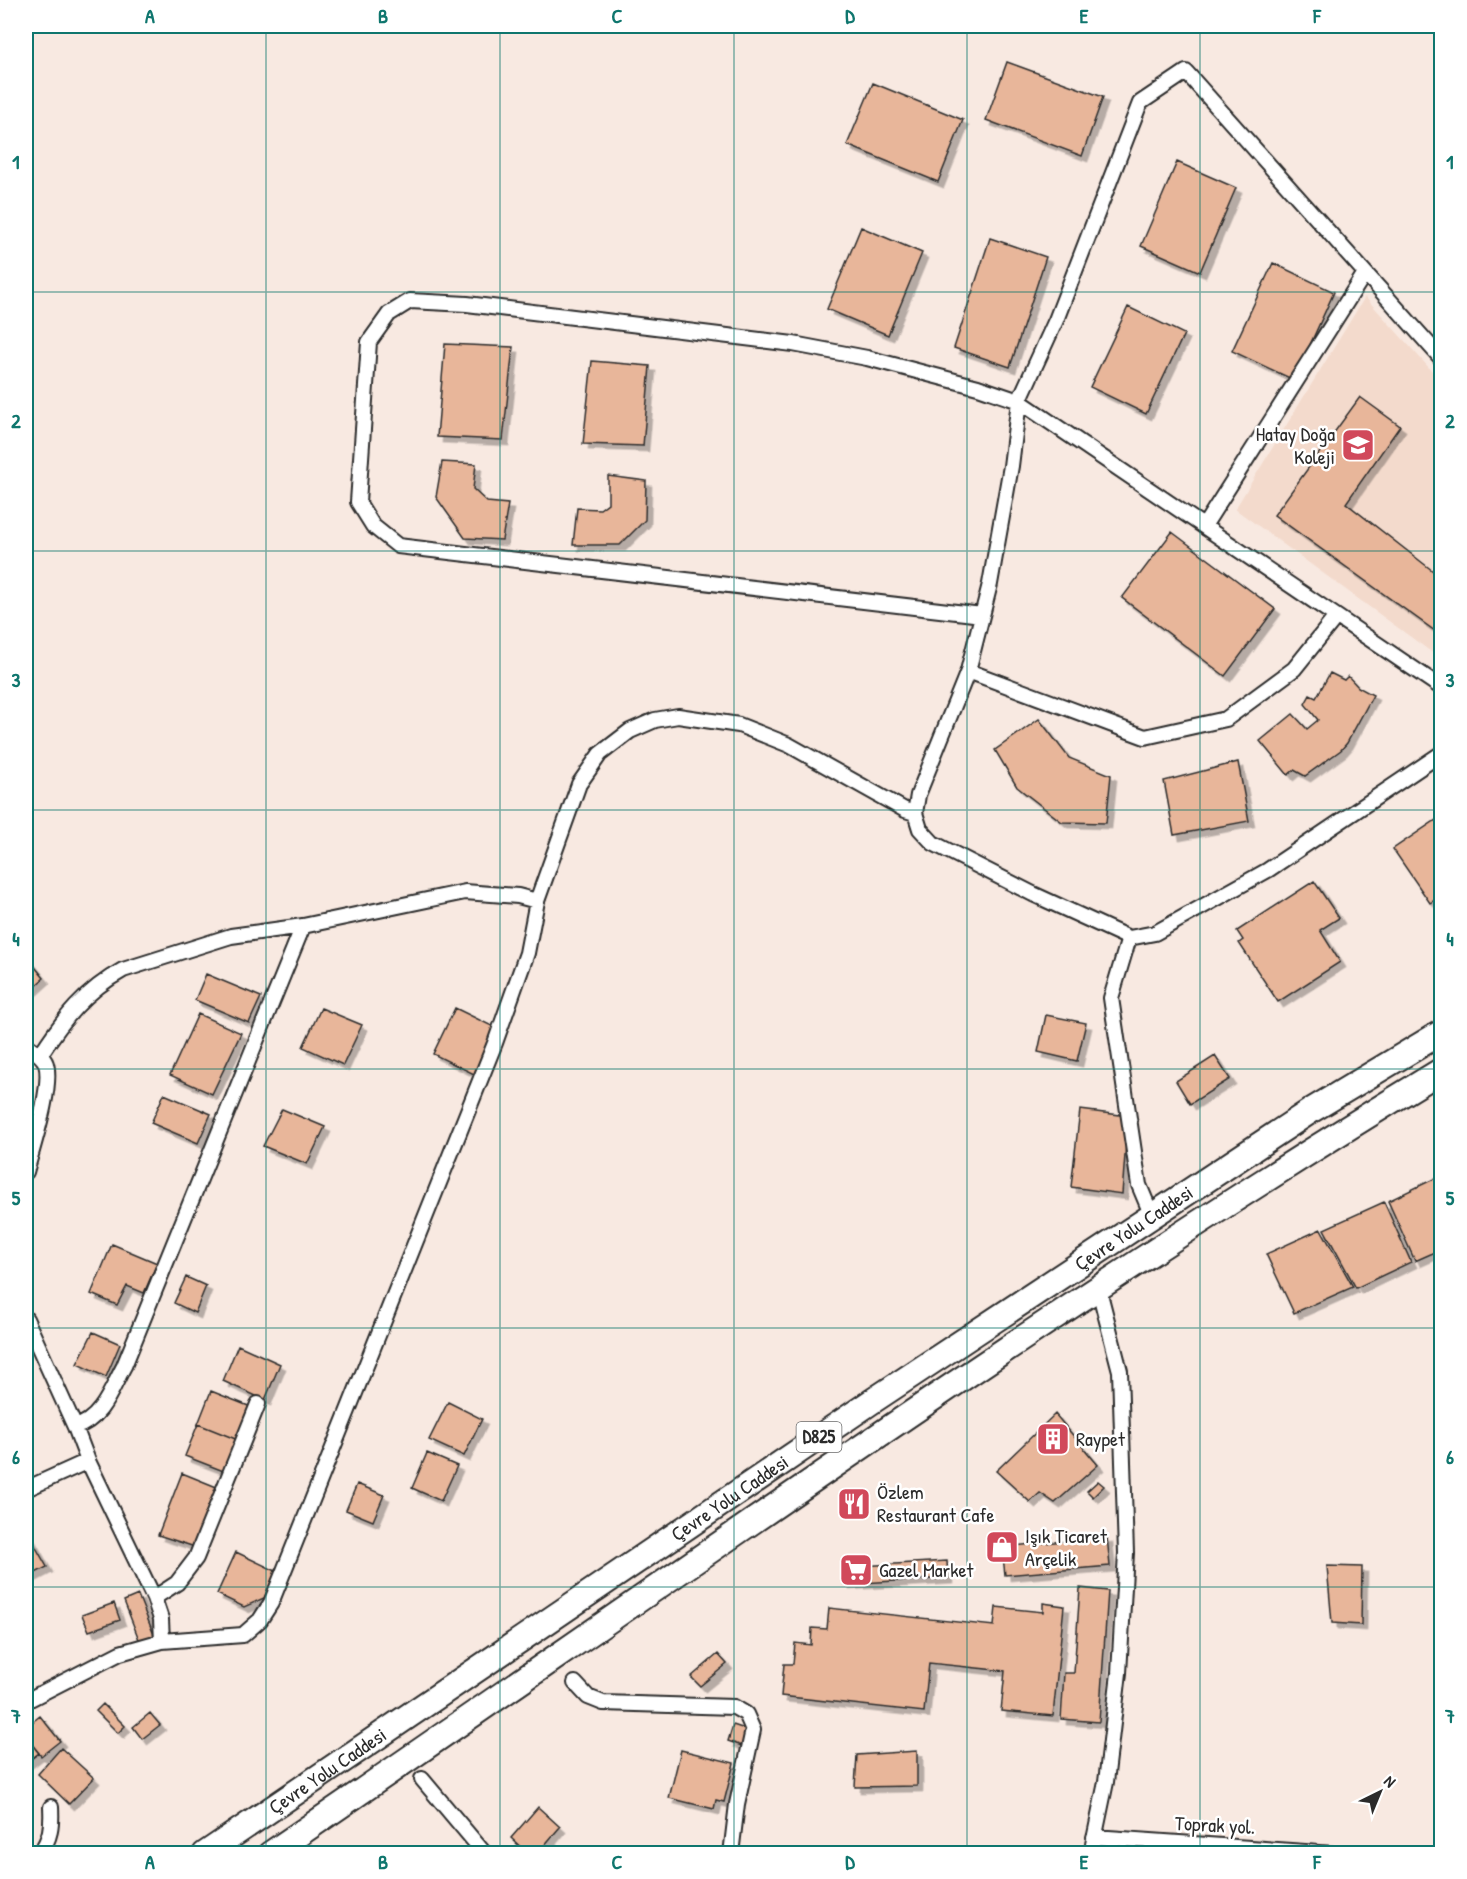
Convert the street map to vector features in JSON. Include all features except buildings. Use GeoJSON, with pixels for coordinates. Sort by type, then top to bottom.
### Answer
{"type":"FeatureCollection","features":[{"type":"Feature","properties":{"kind":"highway","name":"Çevre Yolu Caddesi"},"geometry":{"type":"LineString","coordinates":[[205,1854],[871,1401],[1312,1110],[1442,1032]]}},
{"type":"Feature","properties":{"kind":"highway","name":"Çevre Yolu Caddesi"},"geometry":{"type":"LineString","coordinates":[[270,1854],[880,1435],[1320,1144],[1442,1070]]}},
{"type":"Feature","properties":{"kind":"street"},"geometry":{"type":"LineString","coordinates":[[1442,359],[1186,72],[1140,104],[1056,320],[1019,401],[1011,466],[969,671],[918,795],[915,813],[920,829],[933,843],[1033,894],[1129,938],[1155,933],[1268,870],[1442,753]]}},
{"type":"Feature","properties":{"kind":"street"},"geometry":{"type":"LineString","coordinates":[[1204,526],[1365,273]]}},
{"type":"Feature","properties":{"kind":"street"},"geometry":{"type":"LineString","coordinates":[[982,615],[398,546],[373,526],[358,502],[369,342],[389,314],[410,301],[467,304],[830,350],[978,387],[1019,401],[1335,618],[1442,688]]}},
{"type":"Feature","properties":{"kind":"street"},"geometry":{"type":"LineString","coordinates":[[969,671],[1145,737],[1226,719],[1294,669],[1335,618]]}},
{"type":"Feature","properties":{"kind":"street"},"geometry":{"type":"LineString","coordinates":[[26,1701],[120,1653],[162,1641],[243,1635],[260,1620],[271,1603],[495,1043],[527,953],[537,901],[579,784],[589,768],[614,741],[647,723],[664,717],[716,719],[756,730],[789,745],[905,810],[915,813]]}},
{"type":"Feature","properties":{"kind":"street"},"geometry":{"type":"LineString","coordinates":[[40,1054],[77,1003],[93,988],[123,970],[231,936],[303,926],[465,892],[537,901]]}},
{"type":"Feature","properties":{"kind":"street"},"geometry":{"type":"LineString","coordinates":[[75,1426],[84,1424],[98,1412],[124,1366],[303,926]]}},
{"type":"Feature","properties":{"kind":"street"},"geometry":{"type":"LineString","coordinates":[[1129,938],[1111,998],[1139,1185],[1152,1216]]}},
{"type":"Feature","properties":{"kind":"street"},"geometry":{"type":"LineString","coordinates":[[26,1045],[40,1054],[46,1063],[48,1076],[41,1116],[26,1172]]}},
{"type":"Feature","properties":{"kind":"street"},"geometry":{"type":"LineString","coordinates":[[1091,1854],[1106,1782],[1119,1673],[1126,1553],[1120,1371],[1099,1290]]}},
{"type":"Feature","properties":{"kind":"street"},"geometry":{"type":"LineString","coordinates":[[26,1319],[75,1426],[88,1461],[154,1598],[161,1619],[162,1641]]}},
{"type":"Feature","properties":{"kind":"street"},"geometry":{"type":"LineString","coordinates":[[154,1598],[177,1583],[196,1558],[258,1404]]}},
{"type":"Feature","properties":{"kind":"street"},"geometry":{"type":"LineString","coordinates":[[26,1489],[88,1461]]}},
{"type":"Feature","properties":{"kind":"street"},"geometry":{"type":"LineString","coordinates":[[575,1683],[588,1697],[603,1703],[734,1707],[746,1714],[753,1730],[737,1804],[731,1854]]}},
{"type":"Feature","properties":{"kind":"street"},"geometry":{"type":"LineString","coordinates":[[422,1779],[485,1854]]}},
{"type":"Feature","properties":{"kind":"street"},"geometry":{"type":"LineString","coordinates":[[39,1854],[46,1846],[52,1828],[51,1807]]}},
{"type":"Feature","properties":{"kind":"street","name":"Toprak yol."},"geometry":{"type":"LineString","coordinates":[[1094,1837],[1334,1854]]}},
{"type":"Feature","properties":{"kind":"shaded area","name":"Hatay Doğa Koleji"},"geometry":{"type":"Polygon","coordinates":[[[1365,297],[1441,381],[1441,659],[1235,509],[1365,297]]]}},
{"type":"Feature","properties":{"kind":"place","name":"Hatay Doğa Koleji"},"geometry":{"type":"Point","coordinates":[1358,445]}},
{"type":"Feature","properties":{"kind":"place","name":"Raypet"},"geometry":{"type":"Point","coordinates":[1053,1439]}},
{"type":"Feature","properties":{"kind":"place","name":"Özlem Restaurant Cafe"},"geometry":{"type":"Point","coordinates":[854,1504]}},
{"type":"Feature","properties":{"kind":"place","name":"Işık Ticaret Arçelik"},"geometry":{"type":"Point","coordinates":[1002,1547]}},
{"type":"Feature","properties":{"kind":"place","name":"Gazel Market"},"geometry":{"type":"Point","coordinates":[856,1570]}}]}
